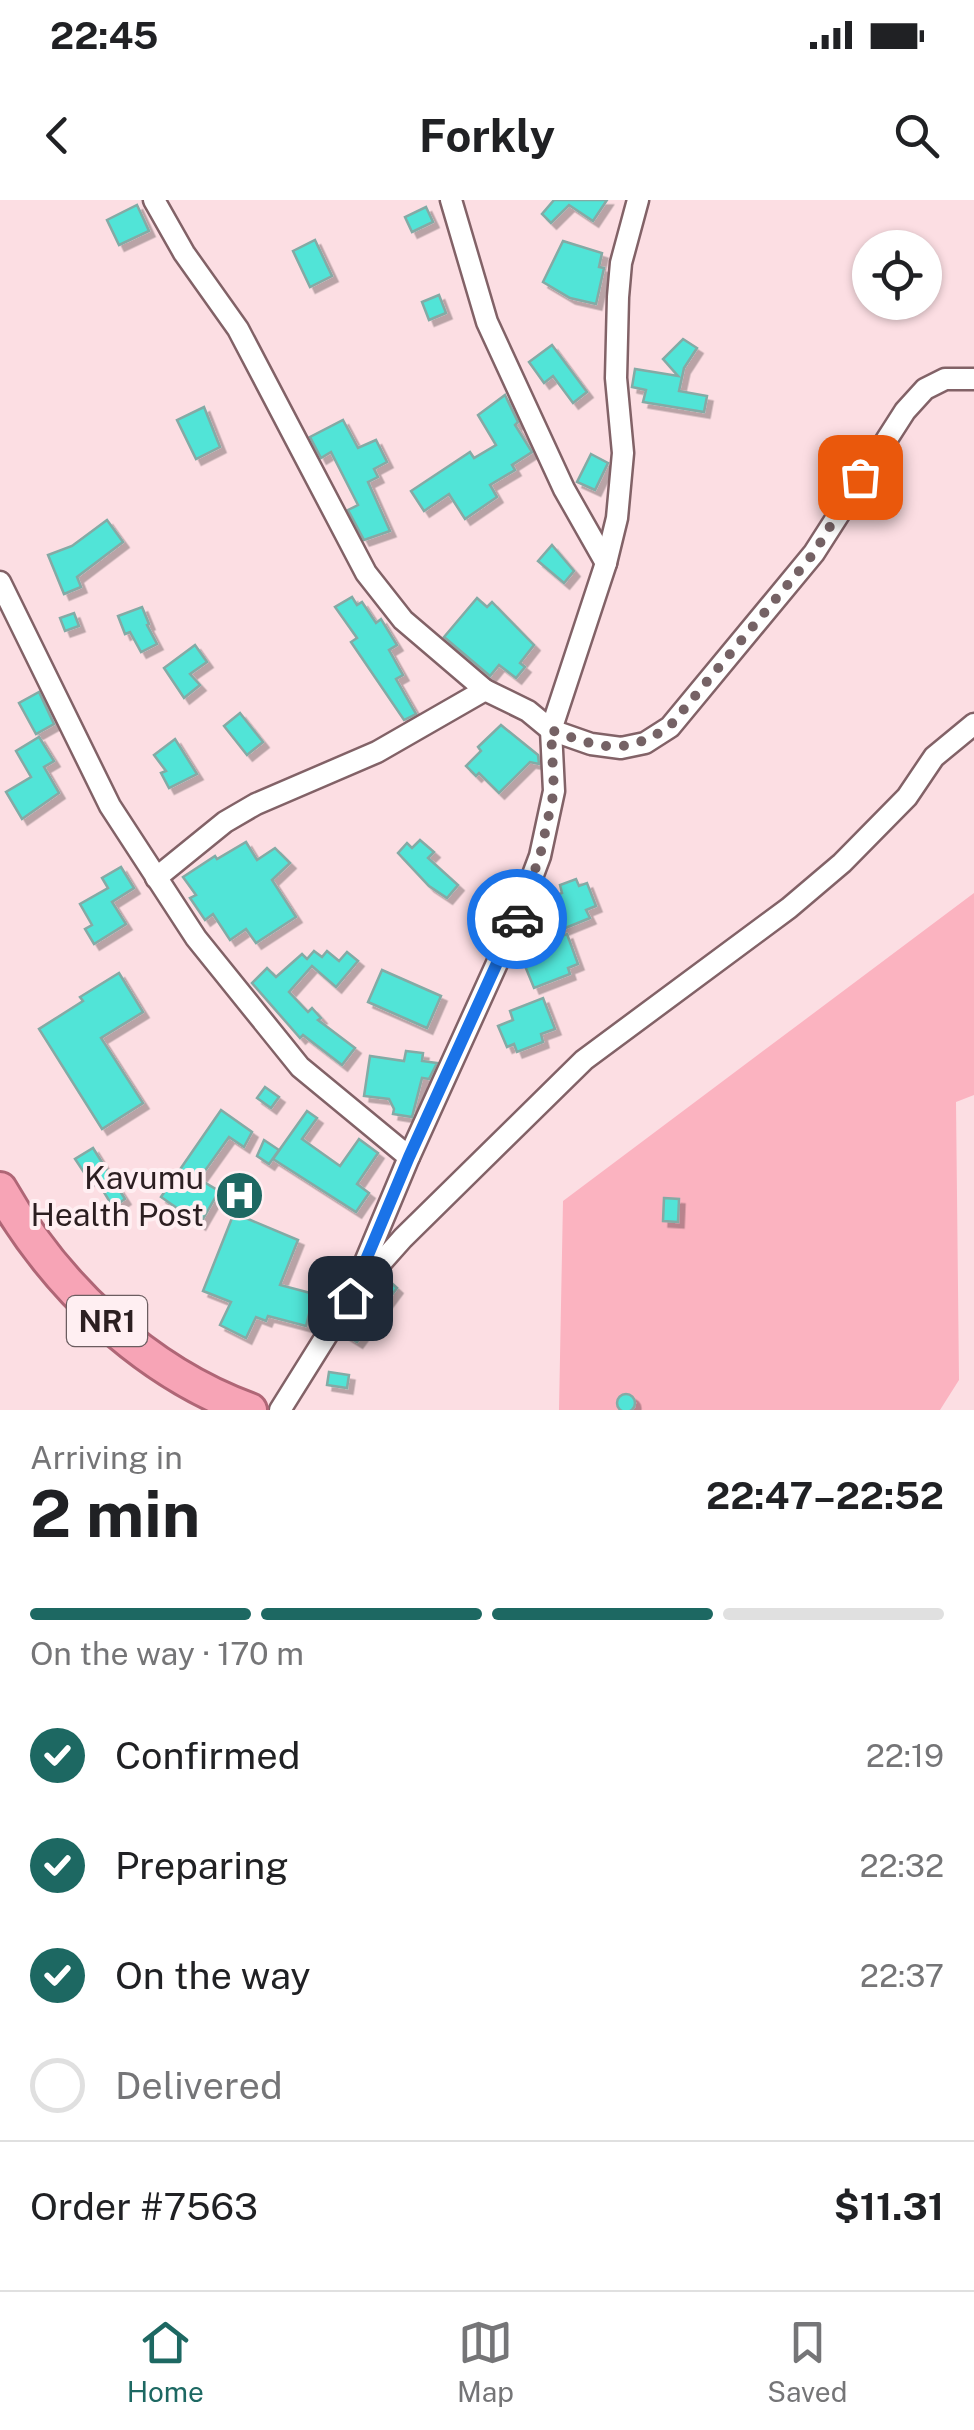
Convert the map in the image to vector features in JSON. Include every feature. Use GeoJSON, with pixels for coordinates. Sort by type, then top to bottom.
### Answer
{"type":"FeatureCollection","features":[{"type":"Feature","properties":{"kind":"highway","name":"NR1"},"geometry":{"type":"LineString","coordinates":[[0,1189],[79,1296],[164,1367],[221,1399],[250,1410]]}},
{"type":"Feature","properties":{"kind":"street"},"geometry":{"type":"LineString","coordinates":[[154,200],[184,252],[238,328],[366,572],[403,620],[485,690],[528,711],[551,730],[591,744],[621,748],[645,743],[670,726],[814,553],[904,410],[925,389],[946,379],[974,379]]}},
{"type":"Feature","properties":{"kind":"street"},"geometry":{"type":"LineString","coordinates":[[451,200],[487,322],[564,489],[606,563]]}},
{"type":"Feature","properties":{"kind":"street"},"geometry":{"type":"LineString","coordinates":[[280,1410],[350,1298],[528,894],[554,791],[551,730],[606,563],[621,486],[616,378],[620,262],[638,200]]}},
{"type":"Feature","properties":{"kind":"street"},"geometry":{"type":"LineString","coordinates":[[0,582],[110,806],[205,951],[300,1066],[409,1157]]}},
{"type":"Feature","properties":{"kind":"street"},"geometry":{"type":"LineString","coordinates":[[156,878],[225,822],[256,804],[376,752],[485,690]]}},
{"type":"Feature","properties":{"kind":"street"},"geometry":{"type":"LineString","coordinates":[[350,1298],[403,1238],[584,1060],[789,908],[842,863],[907,798],[934,757],[974,724]]}},
{"type":"Feature","properties":{"kind":"shaded area"},"geometry":{"type":"Polygon","coordinates":[[[974,893],[974,1095],[956,1102],[959,1380],[940,1410],[559,1410],[563,1201],[974,893]]]}},
{"type":"Feature","properties":{"kind":"building"},"geometry":{"type":"Polygon","coordinates":[[[554,200],[607,200],[593,221],[569,205],[551,223],[542,214],[554,200]]]}},
{"type":"Feature","properties":{"kind":"building"},"geometry":{"type":"Polygon","coordinates":[[[137,205],[149,231],[119,245],[107,220],[137,205]]]}},
{"type":"Feature","properties":{"kind":"building"},"geometry":{"type":"Polygon","coordinates":[[[426,207],[433,222],[412,232],[405,217],[426,207]]]}},
{"type":"Feature","properties":{"kind":"building"},"geometry":{"type":"Polygon","coordinates":[[[315,240],[332,276],[310,287],[293,251],[315,240]]]}},
{"type":"Feature","properties":{"kind":"building"},"geometry":{"type":"Polygon","coordinates":[[[563,241],[602,253],[599,267],[604,268],[596,304],[570,298],[543,282],[563,241]]]}},
{"type":"Feature","properties":{"kind":"building"},"geometry":{"type":"Polygon","coordinates":[[[439,295],[446,313],[429,320],[422,302],[439,295]]]}},
{"type":"Feature","properties":{"kind":"building"},"geometry":{"type":"Polygon","coordinates":[[[683,339],[697,348],[684,368],[679,391],[707,396],[704,412],[643,402],[646,390],[632,387],[635,369],[678,376],[663,359],[683,339]]]}},
{"type":"Feature","properties":{"kind":"building"},"geometry":{"type":"Polygon","coordinates":[[[552,345],[587,392],[573,403],[553,376],[544,383],[529,362],[552,345]]]}},
{"type":"Feature","properties":{"kind":"building"},"geometry":{"type":"Polygon","coordinates":[[[505,395],[518,422],[515,425],[532,452],[512,465],[515,470],[490,485],[497,497],[465,519],[449,494],[424,511],[411,491],[470,452],[474,458],[496,445],[478,415],[505,395]]]}},
{"type":"Feature","properties":{"kind":"building"},"geometry":{"type":"Polygon","coordinates":[[[204,407],[220,447],[196,459],[177,420],[204,407]]]}},
{"type":"Feature","properties":{"kind":"building"},"geometry":{"type":"Polygon","coordinates":[[[343,420],[358,448],[376,440],[387,462],[374,469],[378,477],[368,482],[390,531],[364,540],[348,510],[358,505],[331,452],[321,458],[310,437],[343,420]]]}},
{"type":"Feature","properties":{"kind":"building"},"geometry":{"type":"Polygon","coordinates":[[[591,454],[608,463],[595,490],[577,482],[591,454]]]}},
{"type":"Feature","properties":{"kind":"building"},"geometry":{"type":"Polygon","coordinates":[[[107,520],[123,542],[77,577],[81,587],[64,594],[48,555],[72,546],[107,520]]]}},
{"type":"Feature","properties":{"kind":"building"},"geometry":{"type":"Polygon","coordinates":[[[552,545],[574,571],[564,583],[538,561],[552,545]]]}},
{"type":"Feature","properties":{"kind":"building"},"geometry":{"type":"Polygon","coordinates":[[[352,597],[357,605],[362,602],[376,623],[381,619],[397,645],[389,650],[403,675],[396,679],[416,714],[404,720],[351,642],[357,638],[335,607],[352,597]]]}},
{"type":"Feature","properties":{"kind":"building"},"geometry":{"type":"Polygon","coordinates":[[[477,598],[487,607],[492,602],[534,645],[520,663],[525,667],[516,678],[499,665],[490,676],[444,637],[477,598]]]}},
{"type":"Feature","properties":{"kind":"building"},"geometry":{"type":"Polygon","coordinates":[[[142,607],[157,644],[141,652],[130,632],[125,634],[118,616],[142,607]]]}},
{"type":"Feature","properties":{"kind":"building"},"geometry":{"type":"Polygon","coordinates":[[[74,613],[79,626],[65,631],[60,618],[74,613]]]}},
{"type":"Feature","properties":{"kind":"building"},"geometry":{"type":"Polygon","coordinates":[[[195,645],[207,662],[190,674],[200,685],[184,698],[164,668],[195,645]]]}},
{"type":"Feature","properties":{"kind":"building"},"geometry":{"type":"Polygon","coordinates":[[[39,692],[54,724],[36,734],[19,703],[39,692]]]}},
{"type":"Feature","properties":{"kind":"building"},"geometry":{"type":"Polygon","coordinates":[[[240,713],[263,742],[247,755],[224,726],[240,713]]]}},
{"type":"Feature","properties":{"kind":"building"},"geometry":{"type":"Polygon","coordinates":[[[501,725],[538,755],[539,764],[530,762],[499,793],[466,766],[481,751],[478,747],[501,725]]]}},
{"type":"Feature","properties":{"kind":"building"},"geometry":{"type":"Polygon","coordinates":[[[39,737],[54,761],[44,767],[59,793],[22,819],[6,792],[31,777],[16,751],[39,737]]]}},
{"type":"Feature","properties":{"kind":"building"},"geometry":{"type":"Polygon","coordinates":[[[175,739],[197,774],[169,788],[161,773],[166,771],[154,755],[175,739]]]}},
{"type":"Feature","properties":{"kind":"building"},"geometry":{"type":"Polygon","coordinates":[[[420,840],[434,852],[428,858],[458,885],[447,898],[429,886],[398,853],[407,843],[412,848],[420,840]]]}},
{"type":"Feature","properties":{"kind":"building"},"geometry":{"type":"Polygon","coordinates":[[[246,842],[257,860],[275,848],[290,863],[272,880],[296,917],[256,943],[246,929],[230,940],[213,914],[205,920],[190,898],[196,895],[183,877],[246,842]]]}},
{"type":"Feature","properties":{"kind":"building"},"geometry":{"type":"Polygon","coordinates":[[[121,867],[134,888],[112,902],[126,924],[94,944],[85,929],[92,925],[80,904],[108,888],[102,878],[121,867]]]}},
{"type":"Feature","properties":{"kind":"building"},"geometry":{"type":"Polygon","coordinates":[[[576,879],[579,886],[587,883],[596,906],[586,910],[590,918],[558,931],[546,899],[562,893],[560,885],[576,879]]]}},
{"type":"Feature","properties":{"kind":"building"},"geometry":{"type":"Polygon","coordinates":[[[567,934],[578,964],[568,968],[570,974],[534,988],[523,961],[539,955],[535,946],[567,934]]]}},
{"type":"Feature","properties":{"kind":"building"},"geometry":{"type":"Polygon","coordinates":[[[314,951],[322,957],[327,951],[339,961],[347,952],[358,961],[336,987],[312,966],[289,992],[355,1048],[342,1065],[303,1035],[300,1038],[252,983],[267,968],[276,977],[302,954],[307,959],[314,951]]]}},
{"type":"Feature","properties":{"kind":"building"},"geometry":{"type":"Polygon","coordinates":[[[382,970],[441,996],[427,1028],[368,1002],[382,970]]]}},
{"type":"Feature","properties":{"kind":"building"},"geometry":{"type":"Polygon","coordinates":[[[119,973],[143,1012],[101,1038],[143,1103],[102,1129],[39,1029],[119,973]]]}},
{"type":"Feature","properties":{"kind":"building"},"geometry":{"type":"Polygon","coordinates":[[[543,998],[555,1029],[541,1034],[543,1042],[517,1052],[514,1044],[507,1047],[498,1026],[513,1020],[510,1011],[543,998]]]}},
{"type":"Feature","properties":{"kind":"building"},"geometry":{"type":"Polygon","coordinates":[[[406,1051],[423,1053],[422,1061],[437,1063],[429,1079],[422,1078],[412,1117],[393,1114],[389,1099],[364,1096],[370,1056],[404,1061],[406,1051]]]}},
{"type":"Feature","properties":{"kind":"building"},"geometry":{"type":"Polygon","coordinates":[[[265,1087],[279,1097],[271,1108],[257,1098],[265,1087]]]}},
{"type":"Feature","properties":{"kind":"building"},"geometry":{"type":"Polygon","coordinates":[[[221,1110],[252,1132],[244,1147],[229,1137],[199,1179],[219,1191],[200,1224],[161,1197],[221,1110]]]}},
{"type":"Feature","properties":{"kind":"building"},"geometry":{"type":"Polygon","coordinates":[[[307,1111],[317,1118],[302,1139],[340,1166],[359,1139],[378,1153],[357,1184],[369,1193],[356,1212],[273,1159],[307,1111]]]}},
{"type":"Feature","properties":{"kind":"building"},"geometry":{"type":"Polygon","coordinates":[[[264,1140],[279,1150],[269,1164],[257,1156],[264,1140]]]}},
{"type":"Feature","properties":{"kind":"building"},"geometry":{"type":"Polygon","coordinates":[[[93,1148],[125,1199],[113,1207],[94,1176],[89,1180],[75,1159],[93,1148]]]}},
{"type":"Feature","properties":{"kind":"building"},"geometry":{"type":"Polygon","coordinates":[[[664,1198],[679,1199],[678,1222],[663,1221],[664,1198]]]}},
{"type":"Feature","properties":{"kind":"building"},"geometry":{"type":"Polygon","coordinates":[[[234,1213],[298,1240],[280,1285],[314,1294],[306,1326],[268,1316],[266,1321],[256,1317],[246,1338],[220,1325],[231,1302],[203,1291],[234,1213]]]}},
{"type":"Feature","properties":{"kind":"building"},"geometry":{"type":"Polygon","coordinates":[[[386,1278],[397,1288],[357,1342],[344,1334],[364,1300],[386,1278]]]}},
{"type":"Feature","properties":{"kind":"building"},"geometry":{"type":"Polygon","coordinates":[[[329,1372],[349,1375],[347,1388],[327,1385],[329,1372]]]}},
{"type":"Feature","properties":{"kind":"building"},"geometry":{"type":"Polygon","coordinates":[[[620,1397],[632,1397],[632,1409],[620,1409],[620,1397]]]}},
{"type":"Feature","properties":{"kind":"way so far"},"geometry":{"type":"LineString","coordinates":[[517,919],[540,856],[554,791],[551,730],[591,744],[621,748],[645,743],[670,726],[814,553],[860,477]]}},
{"type":"Feature","properties":{"kind":"place","name":"Kavumu Health Post"},"geometry":{"type":"Point","coordinates":[239,1195]}},
{"type":"Feature","properties":{"kind":"route"},"geometry":{"type":"LineString","coordinates":[[350,1298],[517,919]]}}]}
